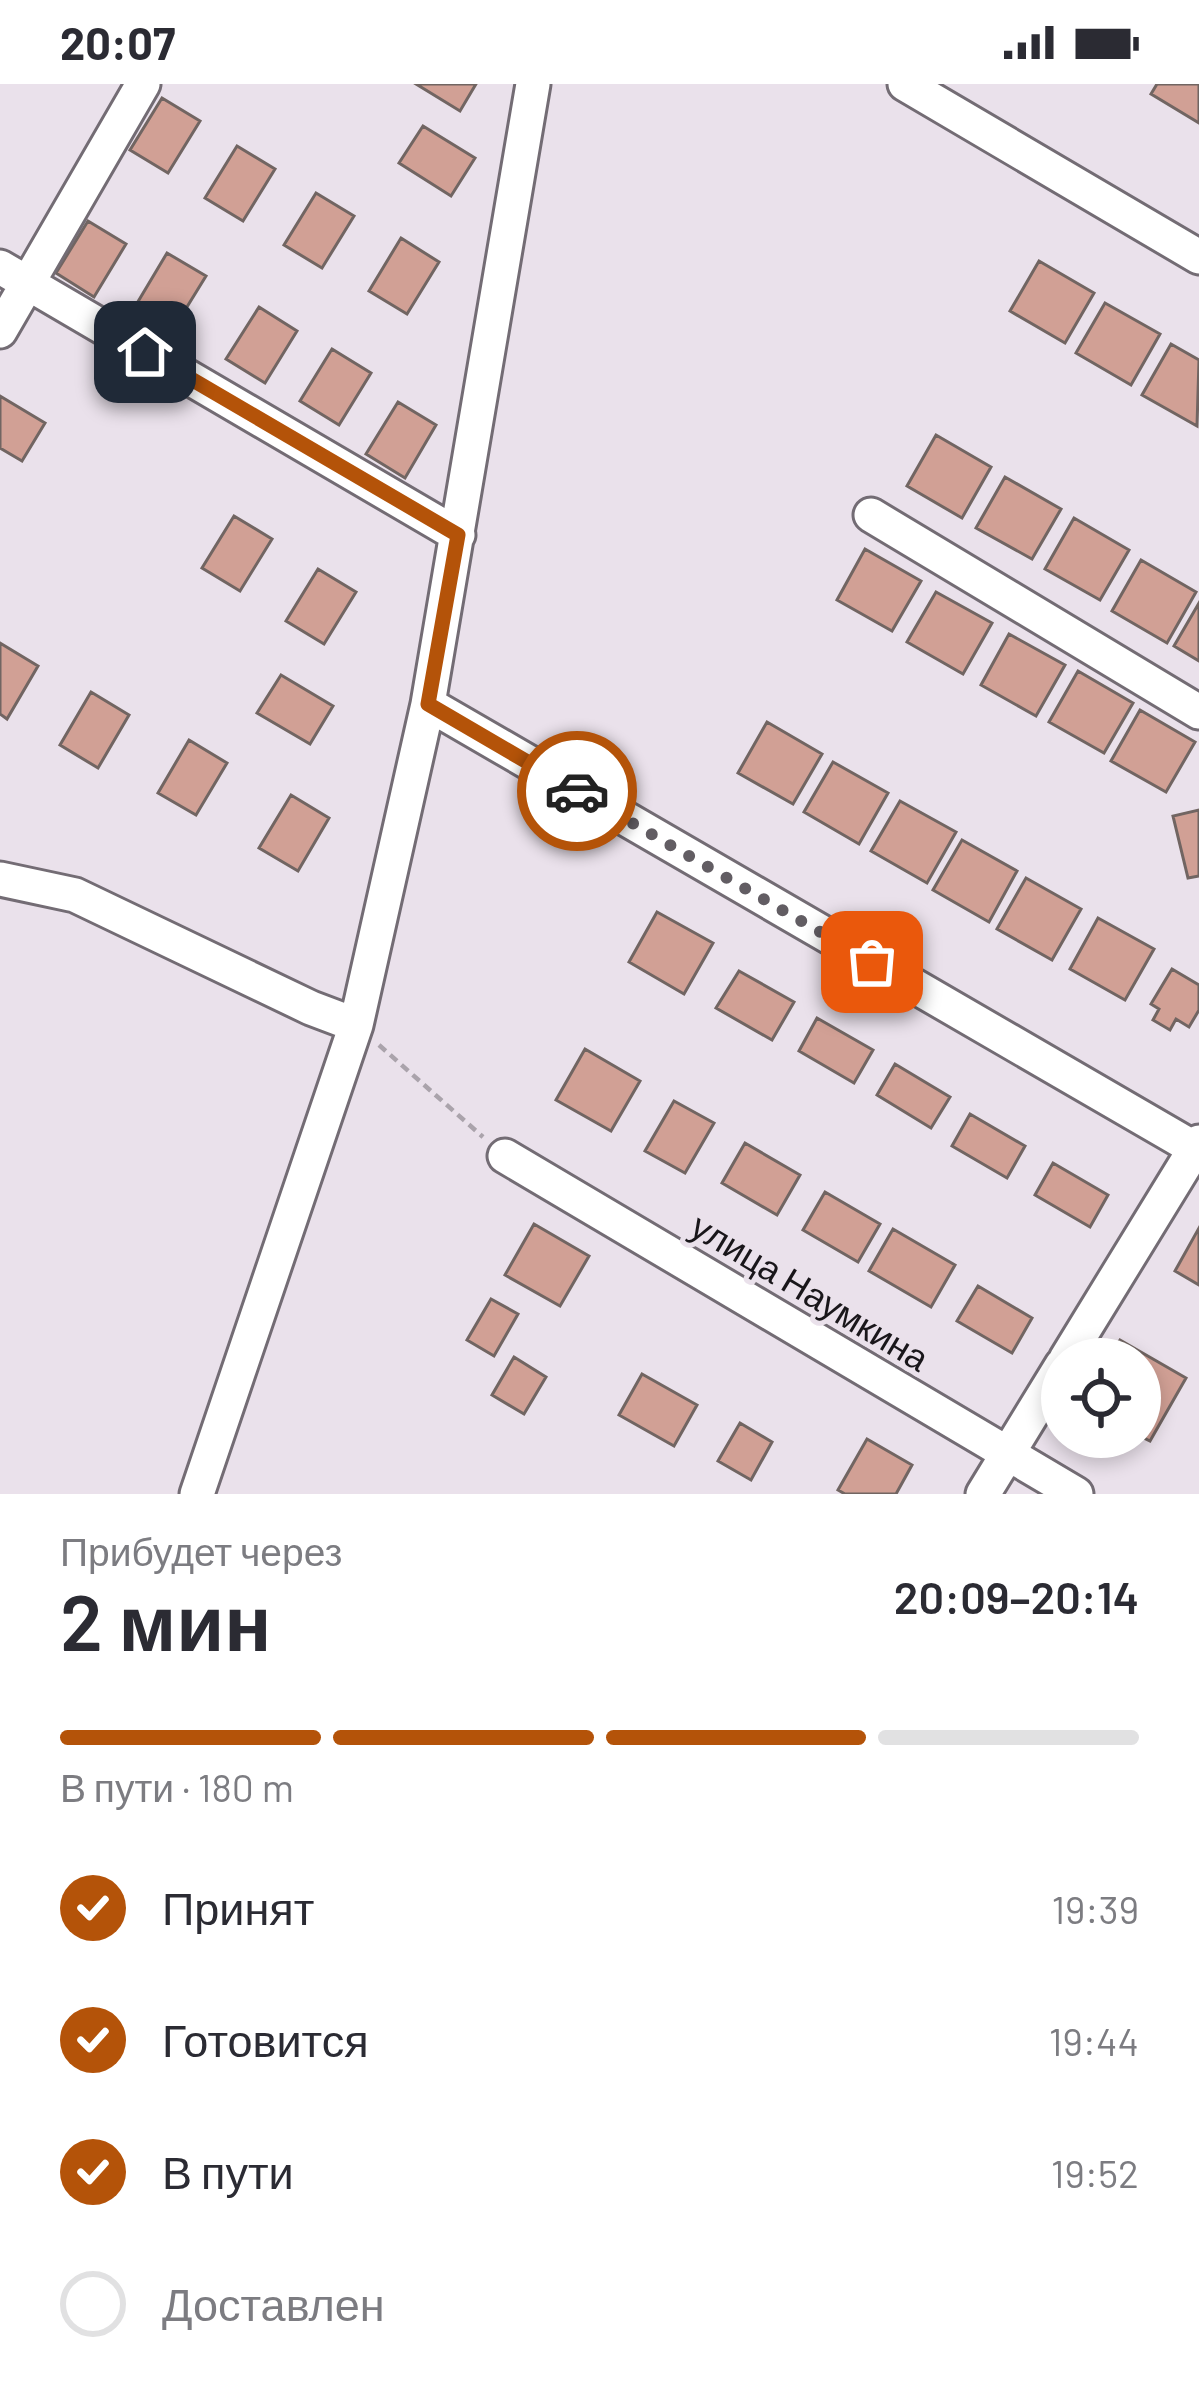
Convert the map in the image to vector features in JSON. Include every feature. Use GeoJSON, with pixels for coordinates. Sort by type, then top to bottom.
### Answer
{"type":"FeatureCollection","features":[{"type":"Feature","properties":{"kind":"street"},"geometry":{"type":"LineString","coordinates":[[0,331],[14,276],[143,84]]}},
{"type":"Feature","properties":{"kind":"street"},"geometry":{"type":"LineString","coordinates":[[196,1494],[356,1025],[428,704],[533,84]]}},
{"type":"Feature","properties":{"kind":"street"},"geometry":{"type":"LineString","coordinates":[[904,84],[1199,256]]}},
{"type":"Feature","properties":{"kind":"street"},"geometry":{"type":"LineString","coordinates":[[14,276],[458,535]]}},
{"type":"Feature","properties":{"kind":"street"},"geometry":{"type":"LineString","coordinates":[[871,515],[1199,712]]}},
{"type":"Feature","properties":{"kind":"street"},"geometry":{"type":"LineString","coordinates":[[428,704],[1198,1148],[1079,1338]]}},
{"type":"Feature","properties":{"kind":"street"},"geometry":{"type":"LineString","coordinates":[[0,879],[75,896],[356,1025]]}},
{"type":"Feature","properties":{"kind":"street","name":"улица Наумкина"},"geometry":{"type":"LineString","coordinates":[[505,1156],[1076,1494]]}},
{"type":"Feature","properties":{"kind":"street"},"geometry":{"type":"LineString","coordinates":[[983,1494],[1041,1400]]}},
{"type":"Feature","properties":{"kind":"path"},"geometry":{"type":"LineString","coordinates":[[356,1025],[505,1156]]}},
{"type":"Feature","properties":{"kind":"building"},"geometry":{"type":"Polygon","coordinates":[[[416,84],[476,84],[460,111],[416,84]]]}},
{"type":"Feature","properties":{"kind":"building"},"geometry":{"type":"Polygon","coordinates":[[[1157,84],[1199,84],[1199,123],[1151,94],[1157,84]]]}},
{"type":"Feature","properties":{"kind":"building"},"geometry":{"type":"Polygon","coordinates":[[[162,98],[200,121],[168,173],[130,150],[162,98]]]}},
{"type":"Feature","properties":{"kind":"building"},"geometry":{"type":"Polygon","coordinates":[[[423,126],[475,158],[451,196],[399,163],[423,126]]]}},
{"type":"Feature","properties":{"kind":"building"},"geometry":{"type":"Polygon","coordinates":[[[237,146],[275,169],[243,221],[205,198],[237,146]]]}},
{"type":"Feature","properties":{"kind":"building"},"geometry":{"type":"Polygon","coordinates":[[[316,193],[354,216],[322,268],[284,245],[316,193]]]}},
{"type":"Feature","properties":{"kind":"building"},"geometry":{"type":"Polygon","coordinates":[[[88,221],[126,244],[94,297],[56,273],[88,221]]]}},
{"type":"Feature","properties":{"kind":"building"},"geometry":{"type":"Polygon","coordinates":[[[401,238],[439,262],[407,314],[369,291],[401,238]]]}},
{"type":"Feature","properties":{"kind":"building"},"geometry":{"type":"Polygon","coordinates":[[[167,253],[206,276],[174,328],[136,305],[167,253]]]}},
{"type":"Feature","properties":{"kind":"building"},"geometry":{"type":"Polygon","coordinates":[[[1039,261],[1094,293],[1065,343],[1010,311],[1039,261]]]}},
{"type":"Feature","properties":{"kind":"building"},"geometry":{"type":"Polygon","coordinates":[[[1105,303],[1160,334],[1131,385],[1076,353],[1105,303]]]}},
{"type":"Feature","properties":{"kind":"building"},"geometry":{"type":"Polygon","coordinates":[[[259,307],[297,331],[265,383],[226,359],[259,307]]]}},
{"type":"Feature","properties":{"kind":"building"},"geometry":{"type":"Polygon","coordinates":[[[1171,344],[1199,360],[1197,426],[1142,395],[1171,344]]]}},
{"type":"Feature","properties":{"kind":"building"},"geometry":{"type":"Polygon","coordinates":[[[332,349],[371,373],[339,425],[300,401],[332,349]]]}},
{"type":"Feature","properties":{"kind":"building"},"geometry":{"type":"Polygon","coordinates":[[[0,396],[45,423],[22,461],[0,448],[0,396]]]}},
{"type":"Feature","properties":{"kind":"building"},"geometry":{"type":"Polygon","coordinates":[[[398,402],[436,425],[405,478],[366,454],[398,402]]]}},
{"type":"Feature","properties":{"kind":"building"},"geometry":{"type":"Polygon","coordinates":[[[936,435],[991,467],[962,518],[907,486],[936,435]]]}},
{"type":"Feature","properties":{"kind":"building"},"geometry":{"type":"Polygon","coordinates":[[[1005,477],[1061,509],[1032,559],[976,528],[1005,477]]]}},
{"type":"Feature","properties":{"kind":"building"},"geometry":{"type":"Polygon","coordinates":[[[234,516],[272,539],[240,591],[202,568],[234,516]]]}},
{"type":"Feature","properties":{"kind":"building"},"geometry":{"type":"Polygon","coordinates":[[[1074,518],[1129,550],[1100,600],[1045,569],[1074,518]]]}},
{"type":"Feature","properties":{"kind":"building"},"geometry":{"type":"Polygon","coordinates":[[[865,549],[921,581],[892,631],[837,600],[865,549]]]}},
{"type":"Feature","properties":{"kind":"building"},"geometry":{"type":"Polygon","coordinates":[[[1141,560],[1196,592],[1167,643],[1112,611],[1141,560]]]}},
{"type":"Feature","properties":{"kind":"building"},"geometry":{"type":"Polygon","coordinates":[[[318,569],[356,592],[324,644],[286,621],[318,569]]]}},
{"type":"Feature","properties":{"kind":"building"},"geometry":{"type":"Polygon","coordinates":[[[936,592],[992,623],[963,674],[907,642],[936,592]]]}},
{"type":"Feature","properties":{"kind":"building"},"geometry":{"type":"Polygon","coordinates":[[[1199,603],[1199,661],[1174,646],[1199,603]]]}},
{"type":"Feature","properties":{"kind":"building"},"geometry":{"type":"Polygon","coordinates":[[[1009,634],[1065,665],[1036,716],[981,685],[1009,634]]]}},
{"type":"Feature","properties":{"kind":"building"},"geometry":{"type":"Polygon","coordinates":[[[0,643],[38,666],[7,719],[0,714],[0,643]]]}},
{"type":"Feature","properties":{"kind":"building"},"geometry":{"type":"Polygon","coordinates":[[[1078,671],[1133,703],[1104,753],[1049,722],[1078,671]]]}},
{"type":"Feature","properties":{"kind":"building"},"geometry":{"type":"Polygon","coordinates":[[[281,675],[333,706],[310,744],[257,713],[281,675]]]}},
{"type":"Feature","properties":{"kind":"building"},"geometry":{"type":"Polygon","coordinates":[[[91,692],[129,715],[98,768],[60,745],[91,692]]]}},
{"type":"Feature","properties":{"kind":"building"},"geometry":{"type":"Polygon","coordinates":[[[1140,710],[1195,742],[1166,792],[1111,761],[1140,710]]]}},
{"type":"Feature","properties":{"kind":"building"},"geometry":{"type":"Polygon","coordinates":[[[767,722],[822,754],[793,804],[738,773],[767,722]]]}},
{"type":"Feature","properties":{"kind":"building"},"geometry":{"type":"Polygon","coordinates":[[[189,740],[227,763],[196,815],[158,793],[189,740]]]}},
{"type":"Feature","properties":{"kind":"building"},"geometry":{"type":"Polygon","coordinates":[[[833,762],[888,793],[859,844],[804,812],[833,762]]]}},
{"type":"Feature","properties":{"kind":"building"},"geometry":{"type":"Polygon","coordinates":[[[291,795],[329,818],[298,871],[259,848],[291,795]]]}},
{"type":"Feature","properties":{"kind":"building"},"geometry":{"type":"Polygon","coordinates":[[[900,801],[956,832],[927,883],[871,851],[900,801]]]}},
{"type":"Feature","properties":{"kind":"building"},"geometry":{"type":"Polygon","coordinates":[[[1199,810],[1199,876],[1188,878],[1173,816],[1199,810]]]}},
{"type":"Feature","properties":{"kind":"building"},"geometry":{"type":"Polygon","coordinates":[[[962,840],[1017,871],[989,922],[933,890],[962,840]]]}},
{"type":"Feature","properties":{"kind":"building"},"geometry":{"type":"Polygon","coordinates":[[[1026,878],[1081,909],[1052,960],[997,929],[1026,878]]]}},
{"type":"Feature","properties":{"kind":"building"},"geometry":{"type":"Polygon","coordinates":[[[657,912],[713,943],[684,994],[629,962],[657,912]]]}},
{"type":"Feature","properties":{"kind":"building"},"geometry":{"type":"Polygon","coordinates":[[[1098,918],[1154,949],[1125,1000],[1070,969],[1098,918]]]}},
{"type":"Feature","properties":{"kind":"building"},"geometry":{"type":"Polygon","coordinates":[[[1172,969],[1199,985],[1199,1010],[1189,1027],[1176,1019],[1170,1030],[1153,1020],[1159,1009],[1151,1004],[1172,969]]]}},
{"type":"Feature","properties":{"kind":"building"},"geometry":{"type":"Polygon","coordinates":[[[739,971],[794,1002],[772,1040],[716,1008],[739,971]]]}},
{"type":"Feature","properties":{"kind":"building"},"geometry":{"type":"Polygon","coordinates":[[[817,1018],[873,1050],[854,1083],[799,1051],[817,1018]]]}},
{"type":"Feature","properties":{"kind":"building"},"geometry":{"type":"Polygon","coordinates":[[[585,1049],[640,1081],[611,1131],[556,1100],[585,1049]]]}},
{"type":"Feature","properties":{"kind":"building"},"geometry":{"type":"Polygon","coordinates":[[[895,1064],[950,1097],[931,1128],[877,1095],[895,1064]]]}},
{"type":"Feature","properties":{"kind":"building"},"geometry":{"type":"Polygon","coordinates":[[[674,1101],[714,1123],[685,1173],[645,1151],[674,1101]]]}},
{"type":"Feature","properties":{"kind":"building"},"geometry":{"type":"Polygon","coordinates":[[[970,1114],[1025,1146],[1007,1178],[952,1146],[970,1114]]]}},
{"type":"Feature","properties":{"kind":"building"},"geometry":{"type":"Polygon","coordinates":[[[745,1143],[800,1175],[777,1215],[722,1183],[745,1143]]]}},
{"type":"Feature","properties":{"kind":"building"},"geometry":{"type":"Polygon","coordinates":[[[1053,1163],[1108,1195],[1090,1227],[1035,1195],[1053,1163]]]}},
{"type":"Feature","properties":{"kind":"building"},"geometry":{"type":"Polygon","coordinates":[[[825,1192],[880,1224],[858,1262],[803,1230],[825,1192]]]}},
{"type":"Feature","properties":{"kind":"building"},"geometry":{"type":"Polygon","coordinates":[[[534,1224],[589,1256],[560,1306],[505,1275],[534,1224]]]}},
{"type":"Feature","properties":{"kind":"building"},"geometry":{"type":"Polygon","coordinates":[[[1199,1228],[1199,1285],[1175,1271],[1199,1228]]]}},
{"type":"Feature","properties":{"kind":"building"},"geometry":{"type":"Polygon","coordinates":[[[893,1229],[955,1265],[931,1307],[869,1271],[893,1229]]]}},
{"type":"Feature","properties":{"kind":"building"},"geometry":{"type":"Polygon","coordinates":[[[978,1286],[1032,1318],[1012,1353],[957,1321],[978,1286]]]}},
{"type":"Feature","properties":{"kind":"building"},"geometry":{"type":"Polygon","coordinates":[[[491,1299],[518,1314],[494,1356],[467,1340],[491,1299]]]}},
{"type":"Feature","properties":{"kind":"building"},"geometry":{"type":"Polygon","coordinates":[[[514,1357],[546,1377],[524,1414],[492,1395],[514,1357]]]}},
{"type":"Feature","properties":{"kind":"building"},"geometry":{"type":"Polygon","coordinates":[[[1161,1364],[1186,1378],[1161,1422],[1161,1364]]]}},
{"type":"Feature","properties":{"kind":"building"},"geometry":{"type":"Polygon","coordinates":[[[642,1374],[697,1405],[674,1446],[619,1415],[642,1374]]]}},
{"type":"Feature","properties":{"kind":"building"},"geometry":{"type":"Polygon","coordinates":[[[740,1423],[772,1442],[751,1480],[718,1461],[740,1423]]]}},
{"type":"Feature","properties":{"kind":"building"},"geometry":{"type":"Polygon","coordinates":[[[867,1439],[912,1465],[896,1494],[838,1490],[867,1439]]]}},
{"type":"Feature","properties":{"kind":"way so far"},"geometry":{"type":"LineString","coordinates":[[577,791],[872,962]]}},
{"type":"Feature","properties":{"kind":"route"},"geometry":{"type":"LineString","coordinates":[[145,352],[458,535],[428,704],[577,791]]}}]}
